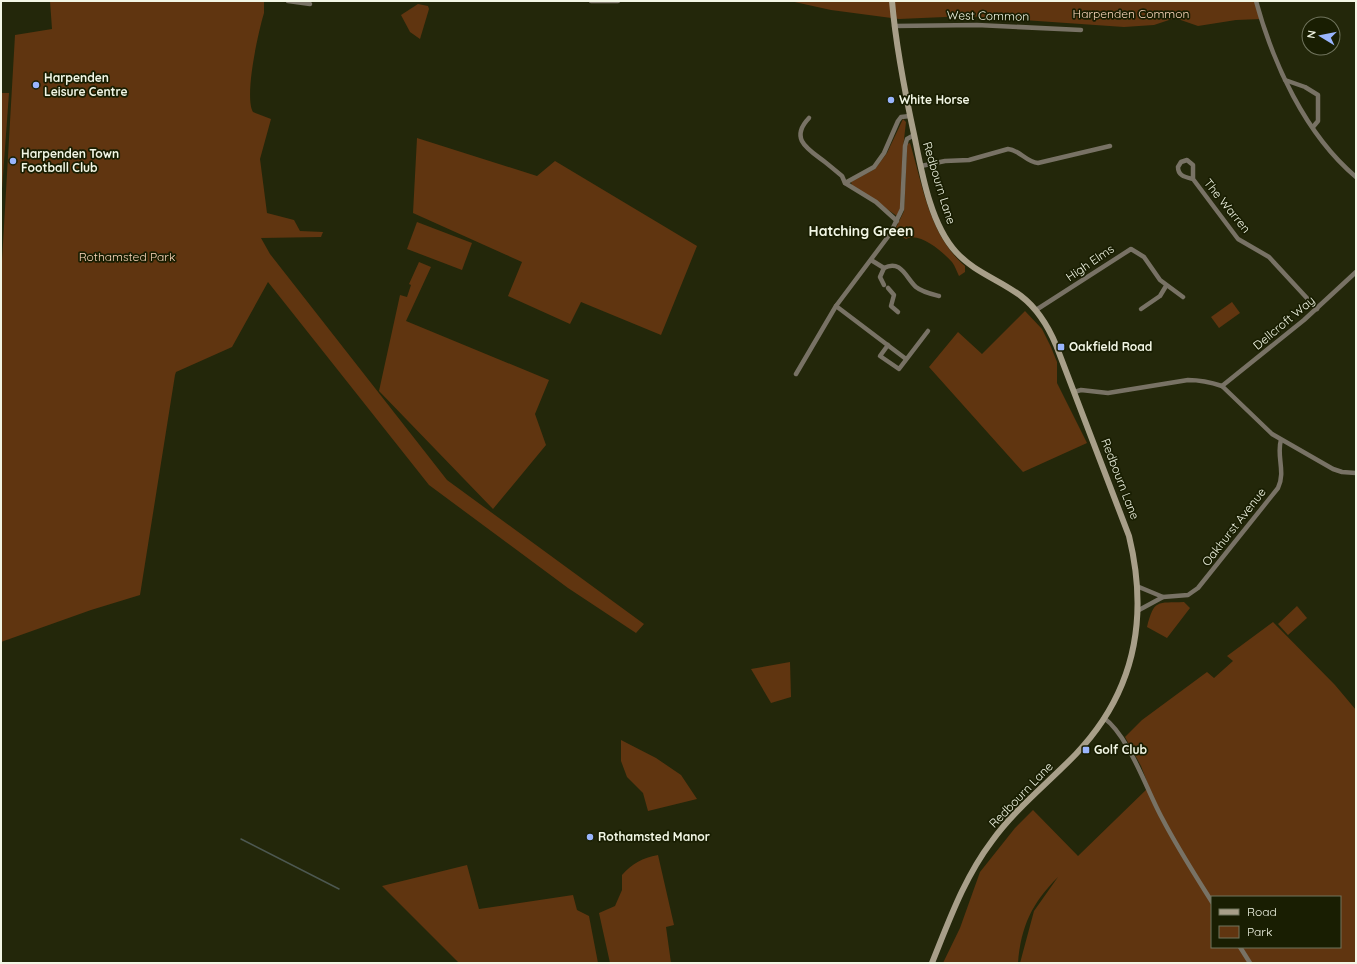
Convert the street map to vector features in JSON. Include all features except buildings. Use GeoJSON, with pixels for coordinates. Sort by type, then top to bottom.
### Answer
{"type":"FeatureCollection","features":[{"type":"Feature","properties":{"kind":"main road","name":"Redbourn Lane"},"geometry":{"type":"LineString","coordinates":[[892,1],[894,26],[910,116],[921,166],[935,216],[945,237],[954,251],[970,265],[1021,296],[1036,310],[1050,331],[1129,536],[1136,561],[1139,587],[1139,610],[1134,648],[1125,677],[1116,698],[1104,718],[1077,752],[992,840],[963,888],[932,963]]}},
{"type":"Feature","properties":{"kind":"street"},"geometry":{"type":"LineString","coordinates":[[288,1],[310,4]]}},
{"type":"Feature","properties":{"kind":"street"},"geometry":{"type":"LineString","coordinates":[[591,1],[618,1]]}},
{"type":"Feature","properties":{"kind":"street"},"geometry":{"type":"LineString","coordinates":[[1256,1],[1271,47],[1285,80],[1313,127],[1331,151],[1356,177]]}},
{"type":"Feature","properties":{"kind":"street","name":"West Common"},"geometry":{"type":"LineString","coordinates":[[894,26],[984,25],[1081,30]]}},
{"type":"Feature","properties":{"kind":"street"},"geometry":{"type":"LineString","coordinates":[[1285,80],[1305,87],[1318,95],[1318,121],[1313,127]]}},
{"type":"Feature","properties":{"kind":"street"},"geometry":{"type":"LineString","coordinates":[[845,183],[874,167],[884,153],[898,120],[902,117],[910,116]]}},
{"type":"Feature","properties":{"kind":"street"},"geometry":{"type":"LineString","coordinates":[[809,118],[802,128],[801,138],[804,146],[842,176],[845,183],[876,202],[898,221]]}},
{"type":"Feature","properties":{"kind":"street"},"geometry":{"type":"LineString","coordinates":[[796,374],[836,306],[898,221],[902,208],[905,146],[907,139],[914,135]]}},
{"type":"Feature","properties":{"kind":"street"},"geometry":{"type":"LineString","coordinates":[[921,166],[944,161],[969,160],[1008,149],[1014,150],[1031,162],[1038,163],[1110,146]]}},
{"type":"Feature","properties":{"kind":"street","name":"The Warren"},"geometry":{"type":"LineString","coordinates":[[1193,180],[1238,238],[1269,257],[1317,309]]}},
{"type":"Feature","properties":{"kind":"street","name":"High Elms"},"geometry":{"type":"LineString","coordinates":[[1036,310],[1127,250],[1135,251],[1144,257],[1160,280],[1166,286],[1175,290],[1183,297]]}},
{"type":"Feature","properties":{"kind":"street"},"geometry":{"type":"LineString","coordinates":[[871,260],[884,268],[891,266],[898,267],[918,288],[939,296]]}},
{"type":"Feature","properties":{"kind":"street"},"geometry":{"type":"LineString","coordinates":[[884,268],[880,277],[886,287],[894,295],[891,306],[898,312]]}},
{"type":"Feature","properties":{"kind":"street","name":"Dellcroft Way"},"geometry":{"type":"LineString","coordinates":[[1222,386],[1317,309],[1356,272]]}},
{"type":"Feature","properties":{"kind":"street"},"geometry":{"type":"LineString","coordinates":[[1141,309],[1160,296],[1166,286]]}},
{"type":"Feature","properties":{"kind":"street"},"geometry":{"type":"LineString","coordinates":[[836,306],[906,359]]}},
{"type":"Feature","properties":{"kind":"street"},"geometry":{"type":"LineString","coordinates":[[888,345],[880,356],[898,369],[928,331]]}},
{"type":"Feature","properties":{"kind":"street"},"geometry":{"type":"LineString","coordinates":[[1074,392],[1080,390],[1108,393],[1197,380],[1222,386],[1263,427],[1281,440],[1333,469],[1342,472],[1356,473]]}},
{"type":"Feature","properties":{"kind":"street","name":"Oakhurst Avenue"},"geometry":{"type":"LineString","coordinates":[[1139,610],[1164,597],[1188,595],[1198,588],[1278,488],[1282,477],[1281,440]]}},
{"type":"Feature","properties":{"kind":"street","name":"Oakhurst Avenue"},"geometry":{"type":"LineString","coordinates":[[1139,587],[1164,597]]}},
{"type":"Feature","properties":{"kind":"street"},"geometry":{"type":"LineString","coordinates":[[1104,718],[1112,725],[1123,740],[1162,818],[1211,900]]}},
{"type":"Feature","properties":{"kind":"street"},"geometry":{"type":"LineString","coordinates":[[1241,948],[1250,963]]}},
{"type":"Feature","properties":{"kind":"green space","name":"Rothamsted Park"},"geometry":{"type":"Polygon","coordinates":[[[50,1],[264,1],[264,13],[258,35],[250,93],[253,112],[271,119],[260,159],[267,213],[294,220],[300,231],[323,232],[321,237],[261,238],[270,254],[447,480],[644,624],[636,633],[568,588],[429,485],[268,282],[232,347],[176,372],[140,595],[91,610],[1,642],[1,278],[15,35],[52,29],[50,1]]]}},
{"type":"Feature","properties":{"kind":"green space","name":"Harpenden Common"},"geometry":{"type":"Polygon","coordinates":[[[790,1],[1257,1],[1261,19],[1236,20],[1198,26],[1175,18],[1154,25],[1124,27],[968,16],[899,19],[831,10],[790,1]]]}},
{"type":"Feature","properties":{"kind":"green space"},"geometry":{"type":"Polygon","coordinates":[[[418,4],[428,6],[429,9],[420,39],[410,32],[401,15],[418,4]]]}},
{"type":"Feature","properties":{"kind":"green space"},"geometry":{"type":"Polygon","coordinates":[[[1,93],[9,93],[1,203],[1,93]]]}},
{"type":"Feature","properties":{"kind":"green space","name":"Hatching Green"},"geometry":{"type":"Polygon","coordinates":[[[903,119],[906,122],[903,148],[900,211],[897,216],[852,185],[851,182],[875,169],[887,153],[903,119]]]}},
{"type":"Feature","properties":{"kind":"green space"},"geometry":{"type":"Polygon","coordinates":[[[417,138],[537,176],[555,161],[697,246],[661,335],[581,302],[570,324],[508,296],[522,262],[413,213],[417,138]]]}},
{"type":"Feature","properties":{"kind":"green space","name":"Hatching Green"},"geometry":{"type":"Polygon","coordinates":[[[910,143],[935,225],[953,254],[965,266],[965,272],[959,276],[952,262],[943,253],[930,244],[917,238],[911,237],[906,239],[894,232],[904,211],[907,144],[910,143]]]}},
{"type":"Feature","properties":{"kind":"green space"},"geometry":{"type":"Polygon","coordinates":[[[417,222],[472,243],[462,270],[407,249],[417,222]]]}},
{"type":"Feature","properties":{"kind":"green space"},"geometry":{"type":"Polygon","coordinates":[[[419,262],[431,267],[406,321],[549,380],[535,414],[546,445],[493,509],[379,391],[400,295],[407,297],[411,285],[409,284],[419,262]]]}},
{"type":"Feature","properties":{"kind":"green space"},"geometry":{"type":"Polygon","coordinates":[[[1232,302],[1240,313],[1219,328],[1211,317],[1232,302]]]}},
{"type":"Feature","properties":{"kind":"green space"},"geometry":{"type":"Polygon","coordinates":[[[1025,311],[1042,329],[1051,347],[1057,362],[1057,383],[1087,443],[1023,472],[929,367],[958,332],[982,354],[1025,311]]]}},
{"type":"Feature","properties":{"kind":"green space"},"geometry":{"type":"Polygon","coordinates":[[[1168,602],[1184,602],[1190,608],[1167,638],[1147,627],[1152,611],[1158,604],[1168,602]]]}},
{"type":"Feature","properties":{"kind":"green space"},"geometry":{"type":"Polygon","coordinates":[[[1297,606],[1307,618],[1288,635],[1278,624],[1297,606]]]}},
{"type":"Feature","properties":{"kind":"green space"},"geometry":{"type":"Polygon","coordinates":[[[1273,622],[1335,685],[1356,710],[1356,963],[1020,963],[1034,911],[1058,877],[1041,896],[1029,916],[1022,938],[1018,963],[943,963],[960,928],[980,872],[1015,828],[1033,810],[1078,856],[1149,787],[1141,766],[1125,737],[1142,720],[1207,672],[1214,678],[1233,661],[1227,656],[1273,622]]]}},
{"type":"Feature","properties":{"kind":"green space"},"geometry":{"type":"Polygon","coordinates":[[[790,662],[791,697],[771,703],[751,669],[790,662]]]}},
{"type":"Feature","properties":{"kind":"green space"},"geometry":{"type":"Polygon","coordinates":[[[621,740],[656,758],[681,775],[697,799],[648,811],[643,793],[627,777],[621,761],[621,740]]]}},
{"type":"Feature","properties":{"kind":"green space"},"geometry":{"type":"Polygon","coordinates":[[[658,855],[674,925],[666,927],[671,963],[610,963],[599,913],[615,906],[622,890],[622,875],[626,871],[638,862],[658,855]]]}},
{"type":"Feature","properties":{"kind":"green space"},"geometry":{"type":"Polygon","coordinates":[[[467,865],[479,909],[573,895],[577,910],[589,916],[598,963],[459,963],[382,886],[467,865]]]}},
{"type":"Feature","properties":{"kind":"waterway"},"geometry":{"type":"LineString","coordinates":[[241,839],[339,889]]}},
{"type":"Feature","properties":{"kind":"place","name":"Harpenden Leisure Centre"},"geometry":{"type":"Point","coordinates":[36,85]}},
{"type":"Feature","properties":{"kind":"place","name":"White Horse"},"geometry":{"type":"Point","coordinates":[891,100]}},
{"type":"Feature","properties":{"kind":"place","name":"Harpenden Town Football Club"},"geometry":{"type":"Point","coordinates":[13,161]}},
{"type":"Feature","properties":{"kind":"place","name":"Oakfield Road"},"geometry":{"type":"Point","coordinates":[1061,347]}},
{"type":"Feature","properties":{"kind":"place","name":"Golf Club"},"geometry":{"type":"Point","coordinates":[1086,750]}},
{"type":"Feature","properties":{"kind":"place","name":"Rothamsted Manor"},"geometry":{"type":"Point","coordinates":[590,837]}},
{"type":"Feature","properties":{"kind":"district","name":"Hatching Green"},"geometry":{"type":"Point","coordinates":[861,231]}}]}
